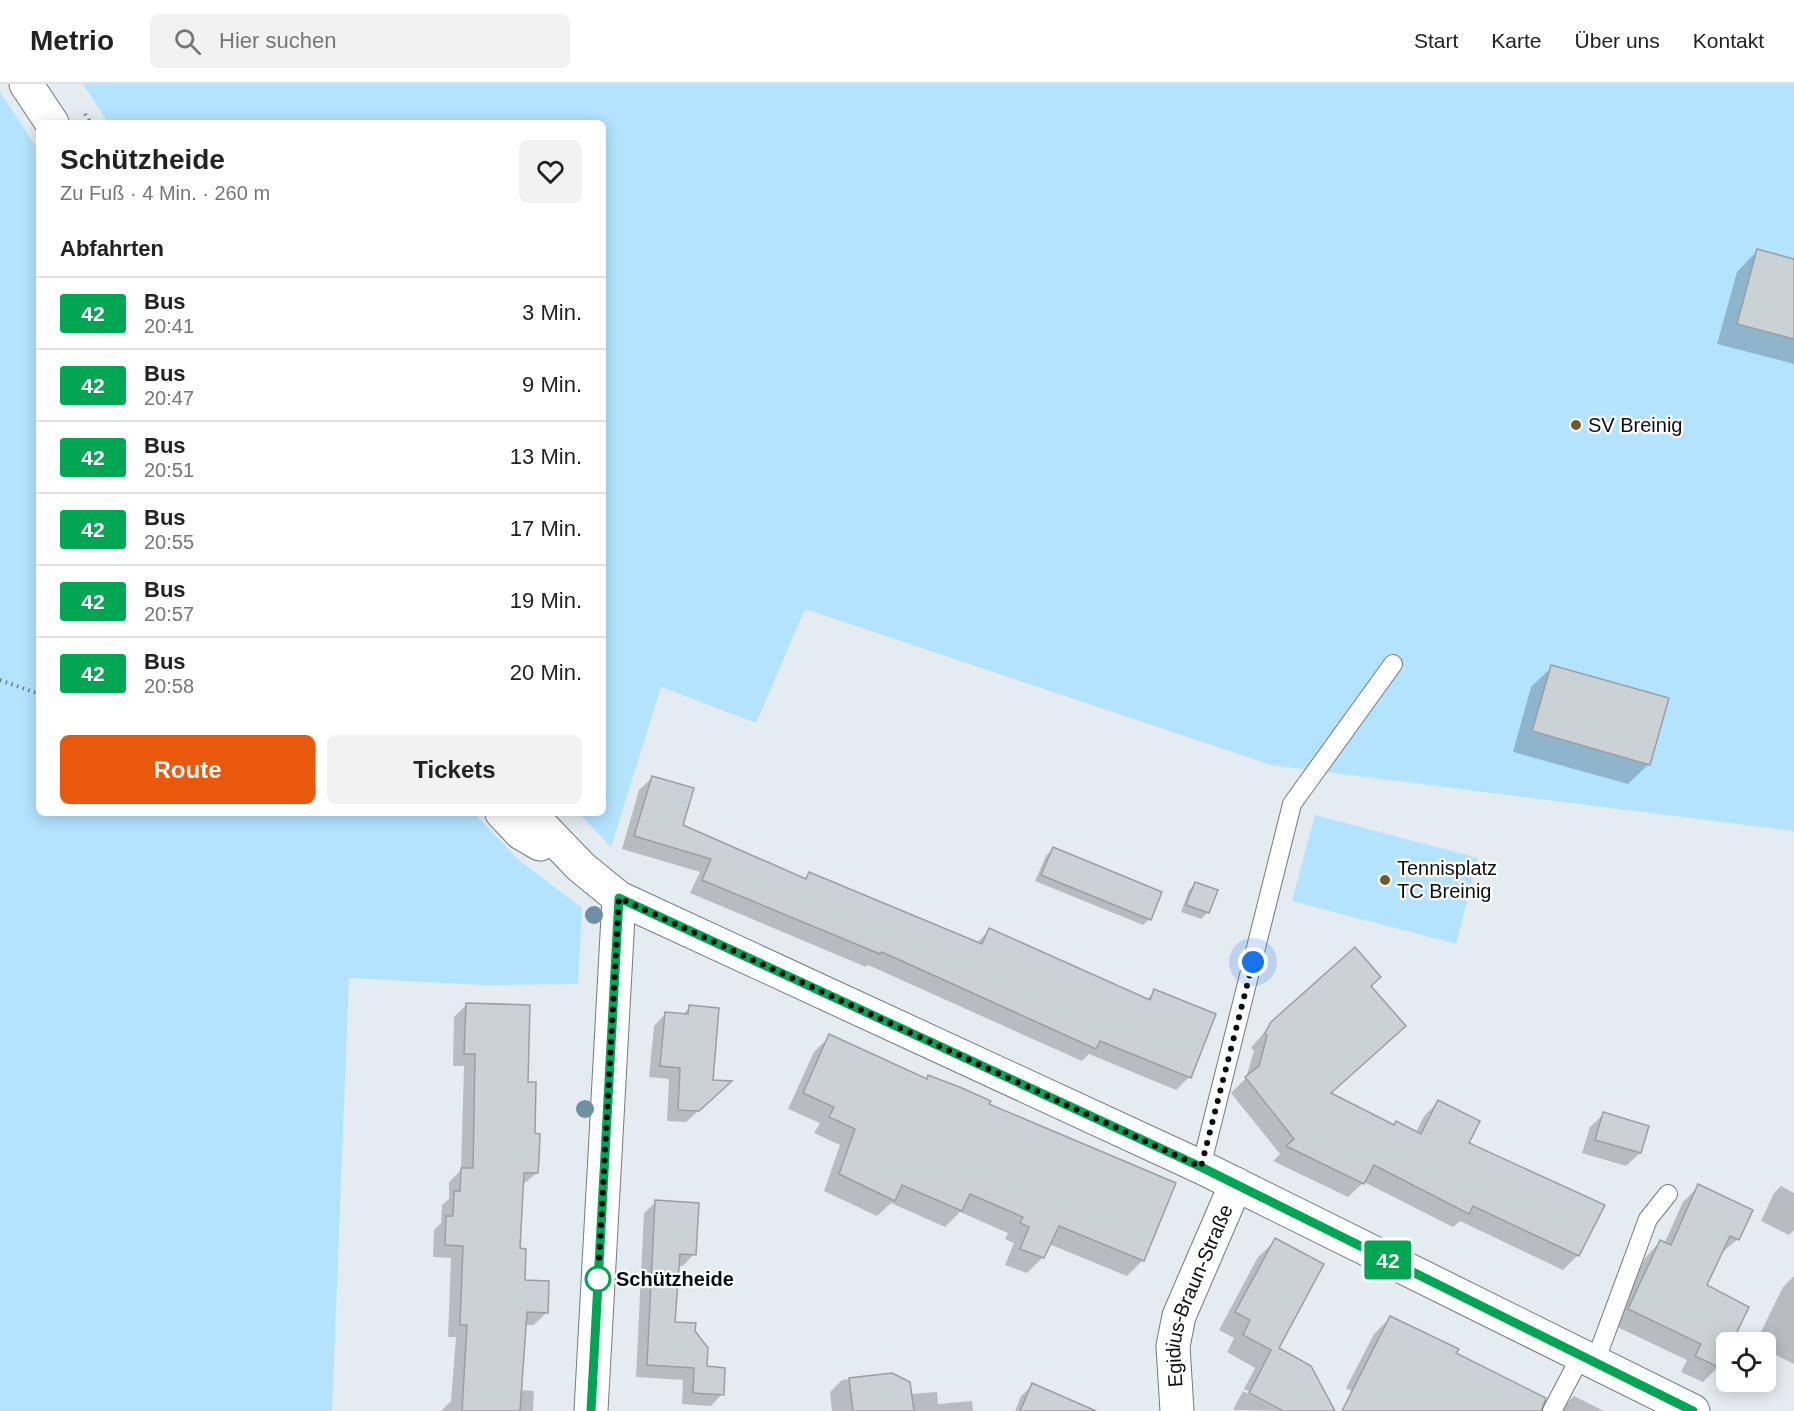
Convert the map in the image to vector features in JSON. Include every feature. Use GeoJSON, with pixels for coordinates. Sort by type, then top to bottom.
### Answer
{"type":"FeatureCollection","features":[{"type":"Feature","properties":{"kind":"street"},"geometry":{"type":"LineString","coordinates":[[26,84],[50,120]]}},
{"type":"Feature","properties":{"kind":"street"},"geometry":{"type":"LineString","coordinates":[[505,816],[521,833],[581,867]]}},
{"type":"Feature","properties":{"kind":"street"},"geometry":{"type":"LineString","coordinates":[[532,816],[581,867],[619,898],[1201,1167],[1693,1411]]}},
{"type":"Feature","properties":{"kind":"street"},"geometry":{"type":"LineString","coordinates":[[591,1411],[619,898]]}},
{"type":"Feature","properties":{"kind":"street","name":"Egidius-Braun-Straße"},"geometry":{"type":"LineString","coordinates":[[1177,1411],[1173,1346],[1179,1316],[1236,1184]]}},
{"type":"Feature","properties":{"kind":"lane"},"geometry":{"type":"LineString","coordinates":[[1201,1167],[1292,804],[1393,664]]}},
{"type":"Feature","properties":{"kind":"lane"},"geometry":{"type":"LineString","coordinates":[[1552,1411],[1588,1359],[1648,1219],[1668,1194]]}},
{"type":"Feature","properties":{"kind":"path"},"geometry":{"type":"LineString","coordinates":[[0,680],[36,693]]}},
{"type":"Feature","properties":{"kind":"shaded area"},"geometry":{"type":"Polygon","coordinates":[[[83,84],[1794,84],[1794,831],[1271,765],[805,609],[756,723],[661,687],[611,847],[582,816],[606,816],[606,120],[106,120],[83,84]]]}},
{"type":"Feature","properties":{"kind":"shaded area"},"geometry":{"type":"Polygon","coordinates":[[[0,92],[36,146],[36,816],[477,816],[520,861],[582,908],[578,984],[482,985],[349,978],[332,1411],[0,1411],[0,92]]]}},
{"type":"Feature","properties":{"kind":"shaded area","name":"Tennisplatz TC Breinig"},"geometry":{"type":"Polygon","coordinates":[[[1315,815],[1478,858],[1456,944],[1292,901],[1315,815]]]}},
{"type":"Feature","properties":{"kind":"building"},"geometry":{"type":"Polygon","coordinates":[[[1757,249],[1794,259],[1794,339],[1737,324],[1757,249]]]}},
{"type":"Feature","properties":{"kind":"building"},"geometry":{"type":"Polygon","coordinates":[[[1551,665],[1669,698],[1650,765],[1532,731],[1551,665]]]}},
{"type":"Feature","properties":{"kind":"building"},"geometry":{"type":"Polygon","coordinates":[[[652,776],[694,788],[683,825],[806,879],[809,872],[982,944],[989,928],[1150,1000],[1154,989],[1216,1014],[1191,1078],[1100,1041],[1096,1049],[882,952],[880,954],[702,880],[711,859],[634,836],[652,776]]]}},
{"type":"Feature","properties":{"kind":"building"},"geometry":{"type":"Polygon","coordinates":[[[1053,847],[1162,892],[1151,920],[1041,875],[1053,847]]]}},
{"type":"Feature","properties":{"kind":"building"},"geometry":{"type":"Polygon","coordinates":[[[1195,882],[1218,890],[1209,913],[1186,905],[1195,882]]]}},
{"type":"Feature","properties":{"kind":"building"},"geometry":{"type":"Polygon","coordinates":[[[1355,947],[1381,977],[1371,986],[1406,1026],[1331,1093],[1394,1125],[1396,1121],[1421,1134],[1438,1100],[1480,1121],[1469,1143],[1605,1205],[1579,1256],[1473,1206],[1469,1214],[1374,1165],[1364,1184],[1286,1146],[1294,1139],[1245,1077],[1259,1066],[1267,1036],[1265,1033],[1271,1022],[1355,947]]]}},
{"type":"Feature","properties":{"kind":"building"},"geometry":{"type":"Polygon","coordinates":[[[466,1003],[530,1005],[528,1082],[536,1082],[535,1133],[540,1134],[539,1159],[538,1173],[524,1173],[520,1248],[526,1249],[525,1280],[549,1281],[548,1313],[527,1312],[520,1411],[462,1411],[467,1325],[460,1325],[463,1246],[445,1245],[446,1216],[453,1216],[454,1191],[460,1191],[461,1168],[473,1168],[475,1054],[464,1054],[466,1003]]]}},
{"type":"Feature","properties":{"kind":"building"},"geometry":{"type":"Polygon","coordinates":[[[689,1005],[719,1008],[713,1080],[732,1081],[699,1111],[678,1110],[680,1068],[660,1066],[665,1012],[688,1014],[689,1005]]]}},
{"type":"Feature","properties":{"kind":"building"},"geometry":{"type":"Polygon","coordinates":[[[829,1034],[927,1079],[928,1075],[962,1088],[991,1101],[989,1104],[1176,1183],[1144,1261],[1059,1226],[1044,1258],[1020,1249],[1029,1227],[1020,1223],[1023,1217],[970,1194],[962,1211],[902,1185],[895,1201],[839,1174],[855,1129],[829,1117],[834,1107],[803,1093],[829,1034]]]}},
{"type":"Feature","properties":{"kind":"building"},"geometry":{"type":"Polygon","coordinates":[[[1603,1112],[1649,1126],[1641,1153],[1595,1140],[1603,1112]]]}},
{"type":"Feature","properties":{"kind":"building"},"geometry":{"type":"Polygon","coordinates":[[[1698,1184],[1753,1210],[1739,1240],[1730,1236],[1707,1285],[1749,1307],[1737,1332],[1716,1332],[1716,1366],[1695,1356],[1701,1344],[1628,1309],[1660,1240],[1671,1245],[1698,1184]]]}},
{"type":"Feature","properties":{"kind":"building"},"geometry":{"type":"Polygon","coordinates":[[[655,1200],[699,1203],[696,1255],[680,1254],[675,1322],[696,1323],[695,1331],[708,1348],[707,1366],[725,1368],[724,1395],[693,1393],[694,1368],[647,1365],[655,1200]]]}},
{"type":"Feature","properties":{"kind":"building"},"geometry":{"type":"Polygon","coordinates":[[[1275,1238],[1324,1264],[1279,1348],[1311,1366],[1335,1411],[1283,1411],[1249,1393],[1271,1350],[1243,1335],[1250,1320],[1235,1312],[1275,1238]]]}},
{"type":"Feature","properties":{"kind":"building"},"geometry":{"type":"Polygon","coordinates":[[[1390,1316],[1459,1349],[1456,1353],[1546,1398],[1541,1411],[1342,1411],[1390,1316]]]}},
{"type":"Feature","properties":{"kind":"building"},"geometry":{"type":"Polygon","coordinates":[[[892,1373],[910,1382],[914,1411],[853,1411],[849,1378],[892,1373]]]}},
{"type":"Feature","properties":{"kind":"building"},"geometry":{"type":"Polygon","coordinates":[[[1032,1383],[1096,1411],[1020,1411],[1032,1383]]]}},
{"type":"Feature","properties":{"kind":"bus line","name":"42"},"geometry":{"type":"LineString","coordinates":[[591,1411],[619,898],[1201,1167],[1693,1411]]}},
{"type":"Feature","properties":{"kind":"place","name":"SV Breinig"},"geometry":{"type":"Point","coordinates":[1576,425]}},
{"type":"Feature","properties":{"kind":"place","name":"Tennisplatz TC Breinig"},"geometry":{"type":"Point","coordinates":[1385,880]}},
{"type":"Feature","properties":{"kind":"place","name":"Schützheide"},"geometry":{"type":"Point","coordinates":[598,1279]}},
{"type":"Feature","properties":{"kind":"route"},"geometry":{"type":"LineString","coordinates":[[598,1279],[619,898],[1201,1167],[1253,962]]}}]}
